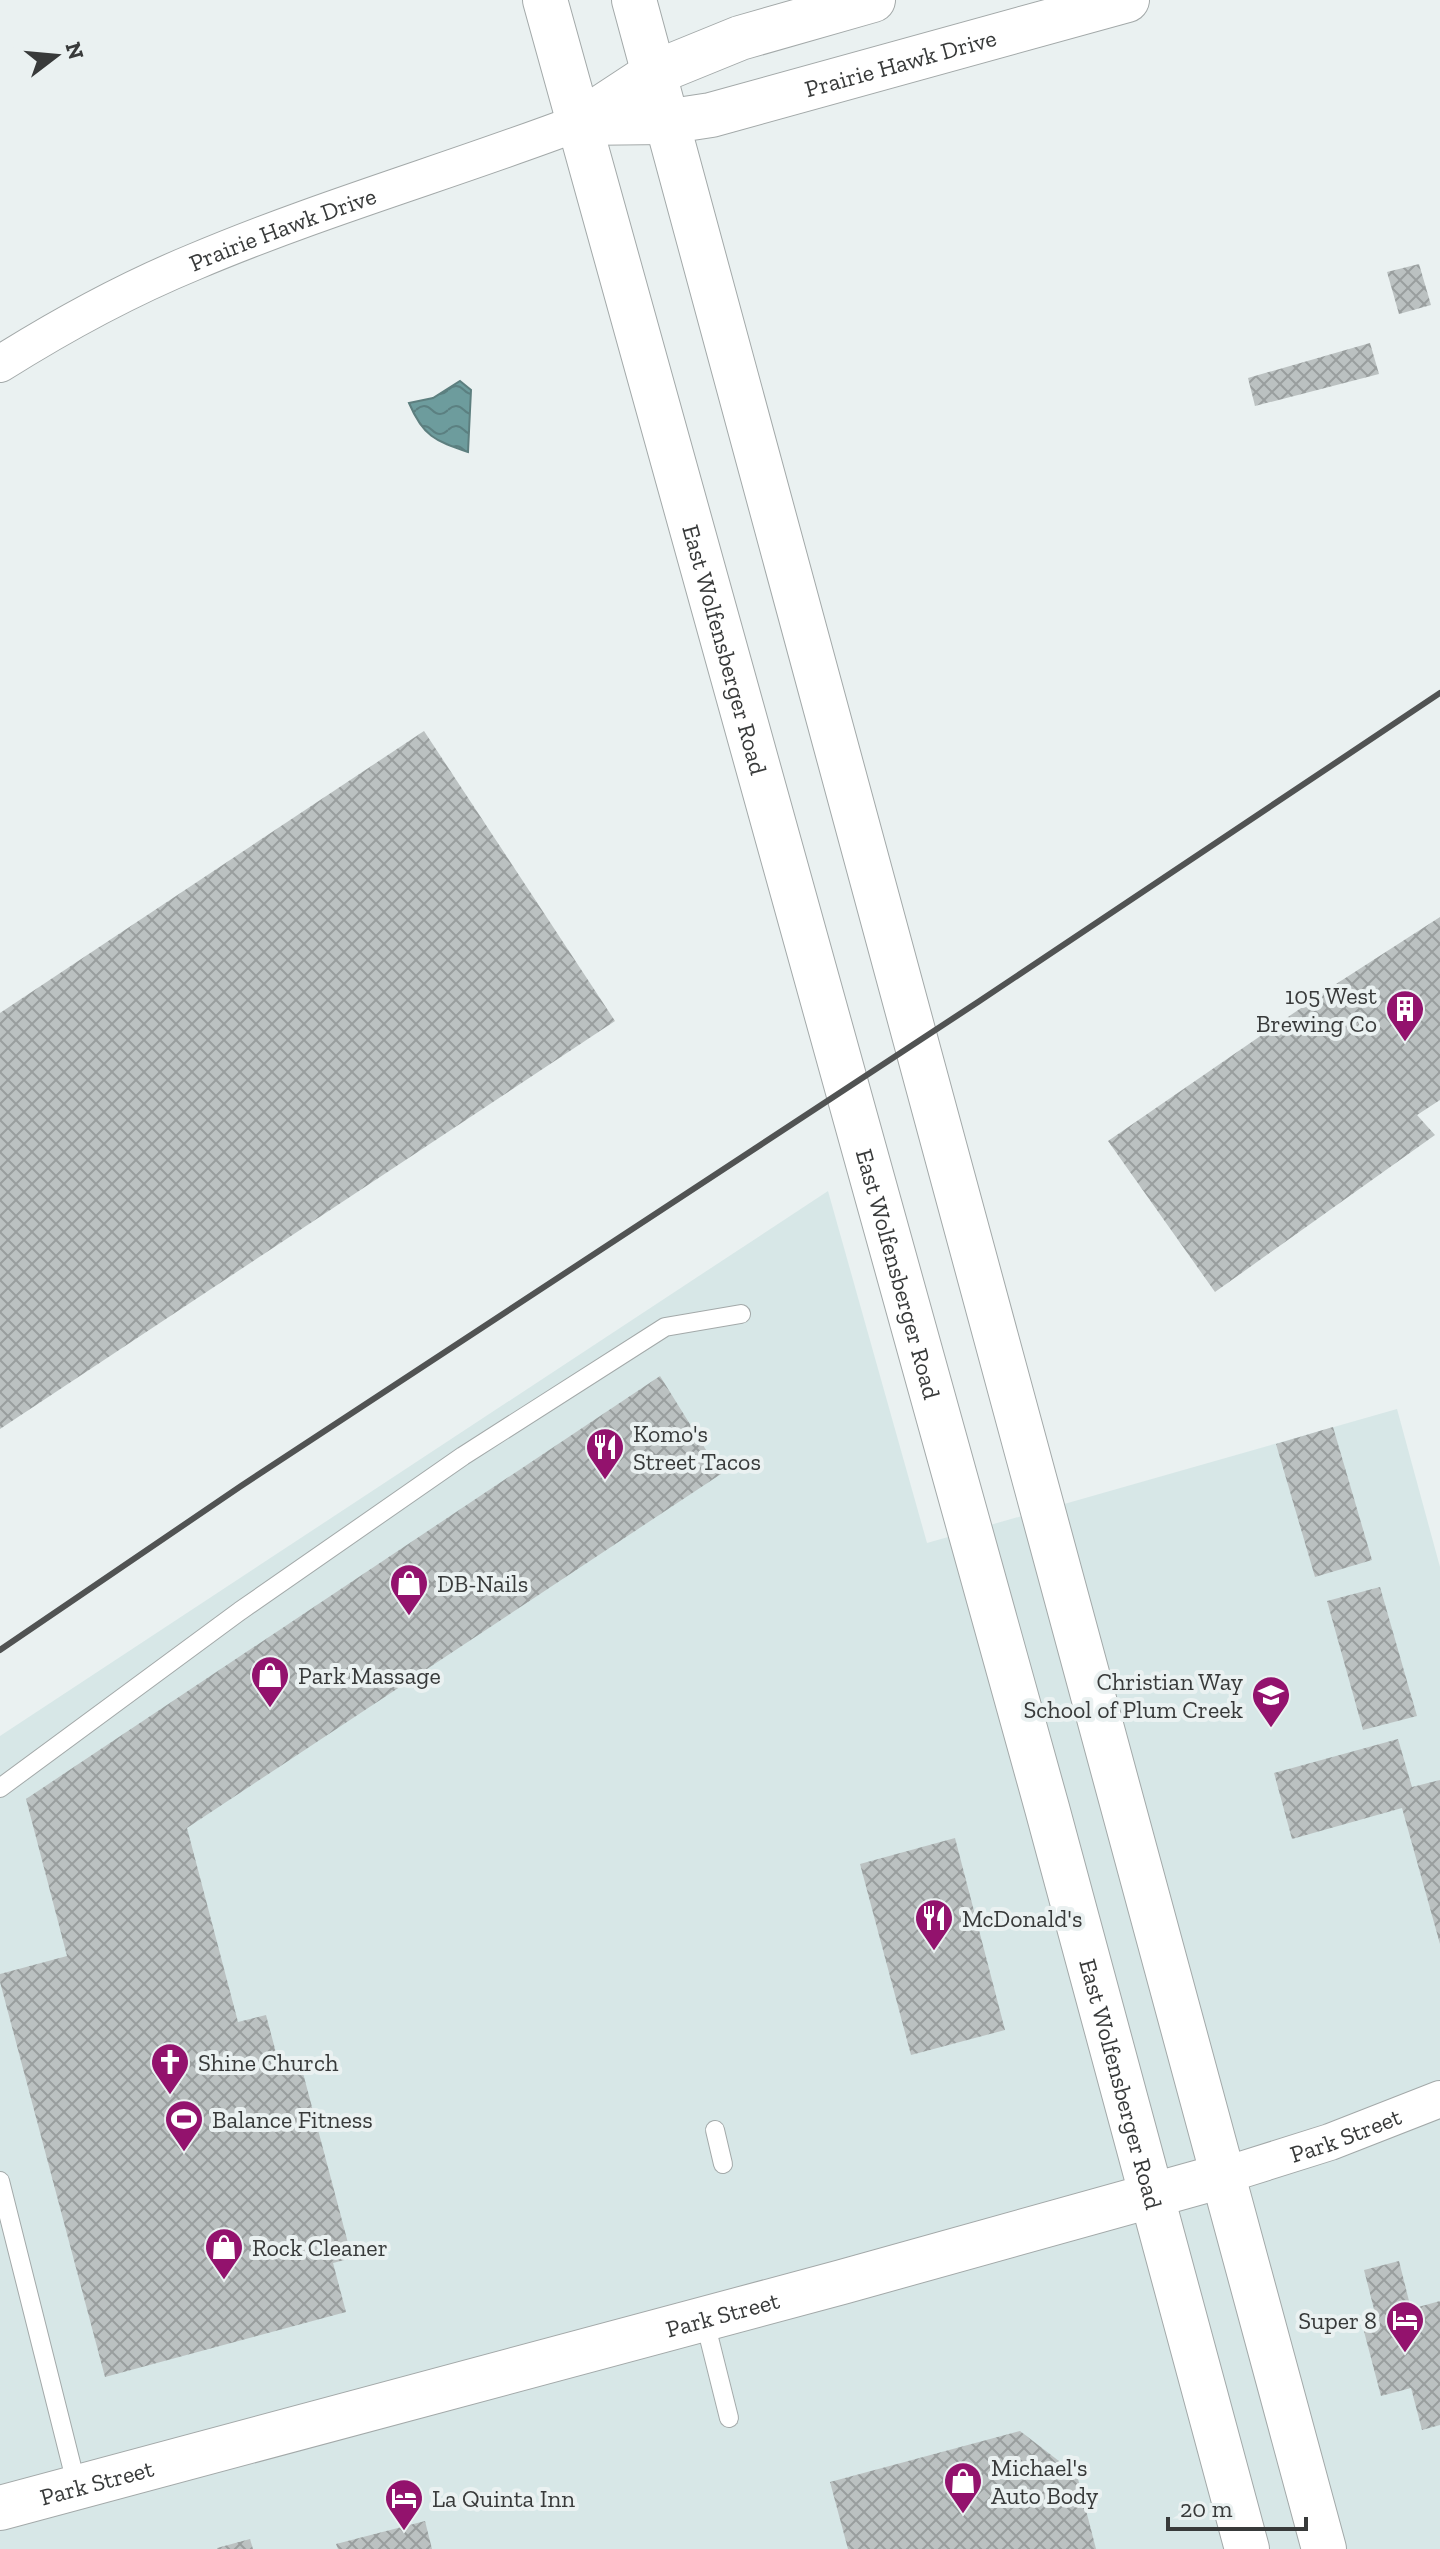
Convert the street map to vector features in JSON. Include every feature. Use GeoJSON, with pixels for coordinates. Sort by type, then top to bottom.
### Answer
{"type":"FeatureCollection","features":[{"type":"Feature","properties":{"kind":"main road","name":"East Wolfensberger Road"},"geometry":{"type":"LineString","coordinates":[[545,0],[1153,2197],[1247,2549]]}},
{"type":"Feature","properties":{"kind":"main road"},"geometry":{"type":"LineString","coordinates":[[634,0],[1324,2549]]}},
{"type":"Feature","properties":{"kind":"main road","name":"Prairie Hawk Drive"},"geometry":{"type":"LineString","coordinates":[[578,123],[654,73],[740,38],[873,0]]}},
{"type":"Feature","properties":{"kind":"main road","name":"Prairie Hawk Drive"},"geometry":{"type":"LineString","coordinates":[[578,123],[665,122],[711,115],[1127,0]]}},
{"type":"Feature","properties":{"kind":"main road","name":"Park Street"},"geometry":{"type":"LineString","coordinates":[[0,2508],[1222,2176]]}},
{"type":"Feature","properties":{"kind":"street","name":"Prairie Hawk Drive"},"geometry":{"type":"LineString","coordinates":[[0,364],[111,299],[194,261],[578,123]]}},
{"type":"Feature","properties":{"kind":"street","name":"Park Street"},"geometry":{"type":"LineString","coordinates":[[1222,2176],[1330,2142],[1440,2099]]}},
{"type":"Feature","properties":{"kind":"lane"},"geometry":{"type":"LineString","coordinates":[[0,1788],[240,1611],[424,1483],[665,1327],[741,1314]]}},
{"type":"Feature","properties":{"kind":"lane"},"geometry":{"type":"LineString","coordinates":[[715,2130],[723,2164]]}},
{"type":"Feature","properties":{"kind":"lane"},"geometry":{"type":"LineString","coordinates":[[0,2181],[77,2487]]}},
{"type":"Feature","properties":{"kind":"lane"},"geometry":{"type":"LineString","coordinates":[[704,2318],[729,2418]]}},
{"type":"Feature","properties":{"kind":"shaded area"},"geometry":{"type":"Polygon","coordinates":[[[828,1191],[927,1543],[1397,1409],[1440,1567],[1440,2549],[0,2549],[0,1736],[828,1191]]]}},
{"type":"Feature","properties":{"kind":"water"},"geometry":{"type":"Polygon","coordinates":[[[460,381],[471,390],[468,452],[431,436],[419,423],[409,403],[433,398],[460,381]]]}},
{"type":"Feature","properties":{"kind":"building"},"geometry":{"type":"Polygon","coordinates":[[[1419,264],[1431,305],[1399,314],[1387,272],[1419,264]]]}},
{"type":"Feature","properties":{"kind":"building"},"geometry":{"type":"Polygon","coordinates":[[[1370,343],[1379,374],[1255,406],[1248,378],[1370,343]]]}},
{"type":"Feature","properties":{"kind":"building"},"geometry":{"type":"Polygon","coordinates":[[[424,731],[615,1021],[0,1429],[0,1013],[424,731]]]}},
{"type":"Feature","properties":{"kind":"building"},"geometry":{"type":"Polygon","coordinates":[[[1440,917],[1440,1100],[1417,1115],[1435,1135],[1215,1292],[1108,1141],[1333,986],[1440,917]]]}},
{"type":"Feature","properties":{"kind":"building"},"geometry":{"type":"Polygon","coordinates":[[[660,1376],[721,1474],[187,1828],[238,2022],[266,2015],[279,2064],[299,2058],[352,2258],[333,2263],[346,2312],[105,2377],[0,1982],[0,1974],[67,1956],[26,1799],[660,1376]]]}},
{"type":"Feature","properties":{"kind":"building"},"geometry":{"type":"Polygon","coordinates":[[[1333,1427],[1372,1560],[1315,1577],[1276,1444],[1333,1427]]]}},
{"type":"Feature","properties":{"kind":"building"},"geometry":{"type":"Polygon","coordinates":[[[1380,1587],[1417,1716],[1363,1730],[1327,1601],[1380,1587]]]}},
{"type":"Feature","properties":{"kind":"building"},"geometry":{"type":"Polygon","coordinates":[[[1398,1739],[1412,1787],[1440,1780],[1440,1944],[1402,1808],[1292,1839],[1274,1773],[1398,1739]]]}},
{"type":"Feature","properties":{"kind":"building"},"geometry":{"type":"Polygon","coordinates":[[[955,1838],[1005,2030],[911,2055],[860,1864],[955,1838]]]}},
{"type":"Feature","properties":{"kind":"building","name":"Super 8"},"geometry":{"type":"Polygon","coordinates":[[[1399,2261],[1411,2309],[1440,2301],[1440,2425],[1422,2430],[1411,2388],[1381,2396],[1361,2320],[1376,2317],[1364,2270],[1399,2261]]]}},
{"type":"Feature","properties":{"kind":"building","name":"Michael's Auto Body"},"geometry":{"type":"Polygon","coordinates":[[[1020,2431],[1077,2475],[1096,2549],[848,2549],[830,2482],[1020,2431]]]}},
{"type":"Feature","properties":{"kind":"building","name":"La Quinta Inn"},"geometry":{"type":"Polygon","coordinates":[[[425,2521],[432,2549],[338,2549],[336,2544],[425,2521]]]}},
{"type":"Feature","properties":{"kind":"building"},"geometry":{"type":"Polygon","coordinates":[[[250,2539],[253,2549],[217,2549],[217,2548],[250,2539]]]}},
{"type":"Feature","properties":{"kind":"railway"},"geometry":{"type":"LineString","coordinates":[[0,1650],[241,1486],[978,1002],[1440,693]]}},
{"type":"Feature","properties":{"kind":"place","name":"105 West Brewing Co"},"geometry":{"type":"Point","coordinates":[1405,1043]}},
{"type":"Feature","properties":{"kind":"place","name":"Komo's Street Tacos"},"geometry":{"type":"Point","coordinates":[605,1481]}},
{"type":"Feature","properties":{"kind":"place","name":"DB-Nails"},"geometry":{"type":"Point","coordinates":[409,1617]}},
{"type":"Feature","properties":{"kind":"place","name":"Park Massage"},"geometry":{"type":"Point","coordinates":[270,1709]}},
{"type":"Feature","properties":{"kind":"place","name":"Christian Way School of Plum Creek"},"geometry":{"type":"Point","coordinates":[1271,1729]}},
{"type":"Feature","properties":{"kind":"place","name":"McDonald's"},"geometry":{"type":"Point","coordinates":[934,1952]}},
{"type":"Feature","properties":{"kind":"place","name":"Shine Church"},"geometry":{"type":"Point","coordinates":[170,2096]}},
{"type":"Feature","properties":{"kind":"place","name":"Balance Fitness"},"geometry":{"type":"Point","coordinates":[184,2153]}},
{"type":"Feature","properties":{"kind":"place","name":"Rock Cleaner"},"geometry":{"type":"Point","coordinates":[224,2281]}},
{"type":"Feature","properties":{"kind":"place","name":"Super 8"},"geometry":{"type":"Point","coordinates":[1405,2354]}},
{"type":"Feature","properties":{"kind":"place","name":"Michael's Auto Body"},"geometry":{"type":"Point","coordinates":[963,2515]}},
{"type":"Feature","properties":{"kind":"place","name":"La Quinta Inn"},"geometry":{"type":"Point","coordinates":[404,2532]}}]}
